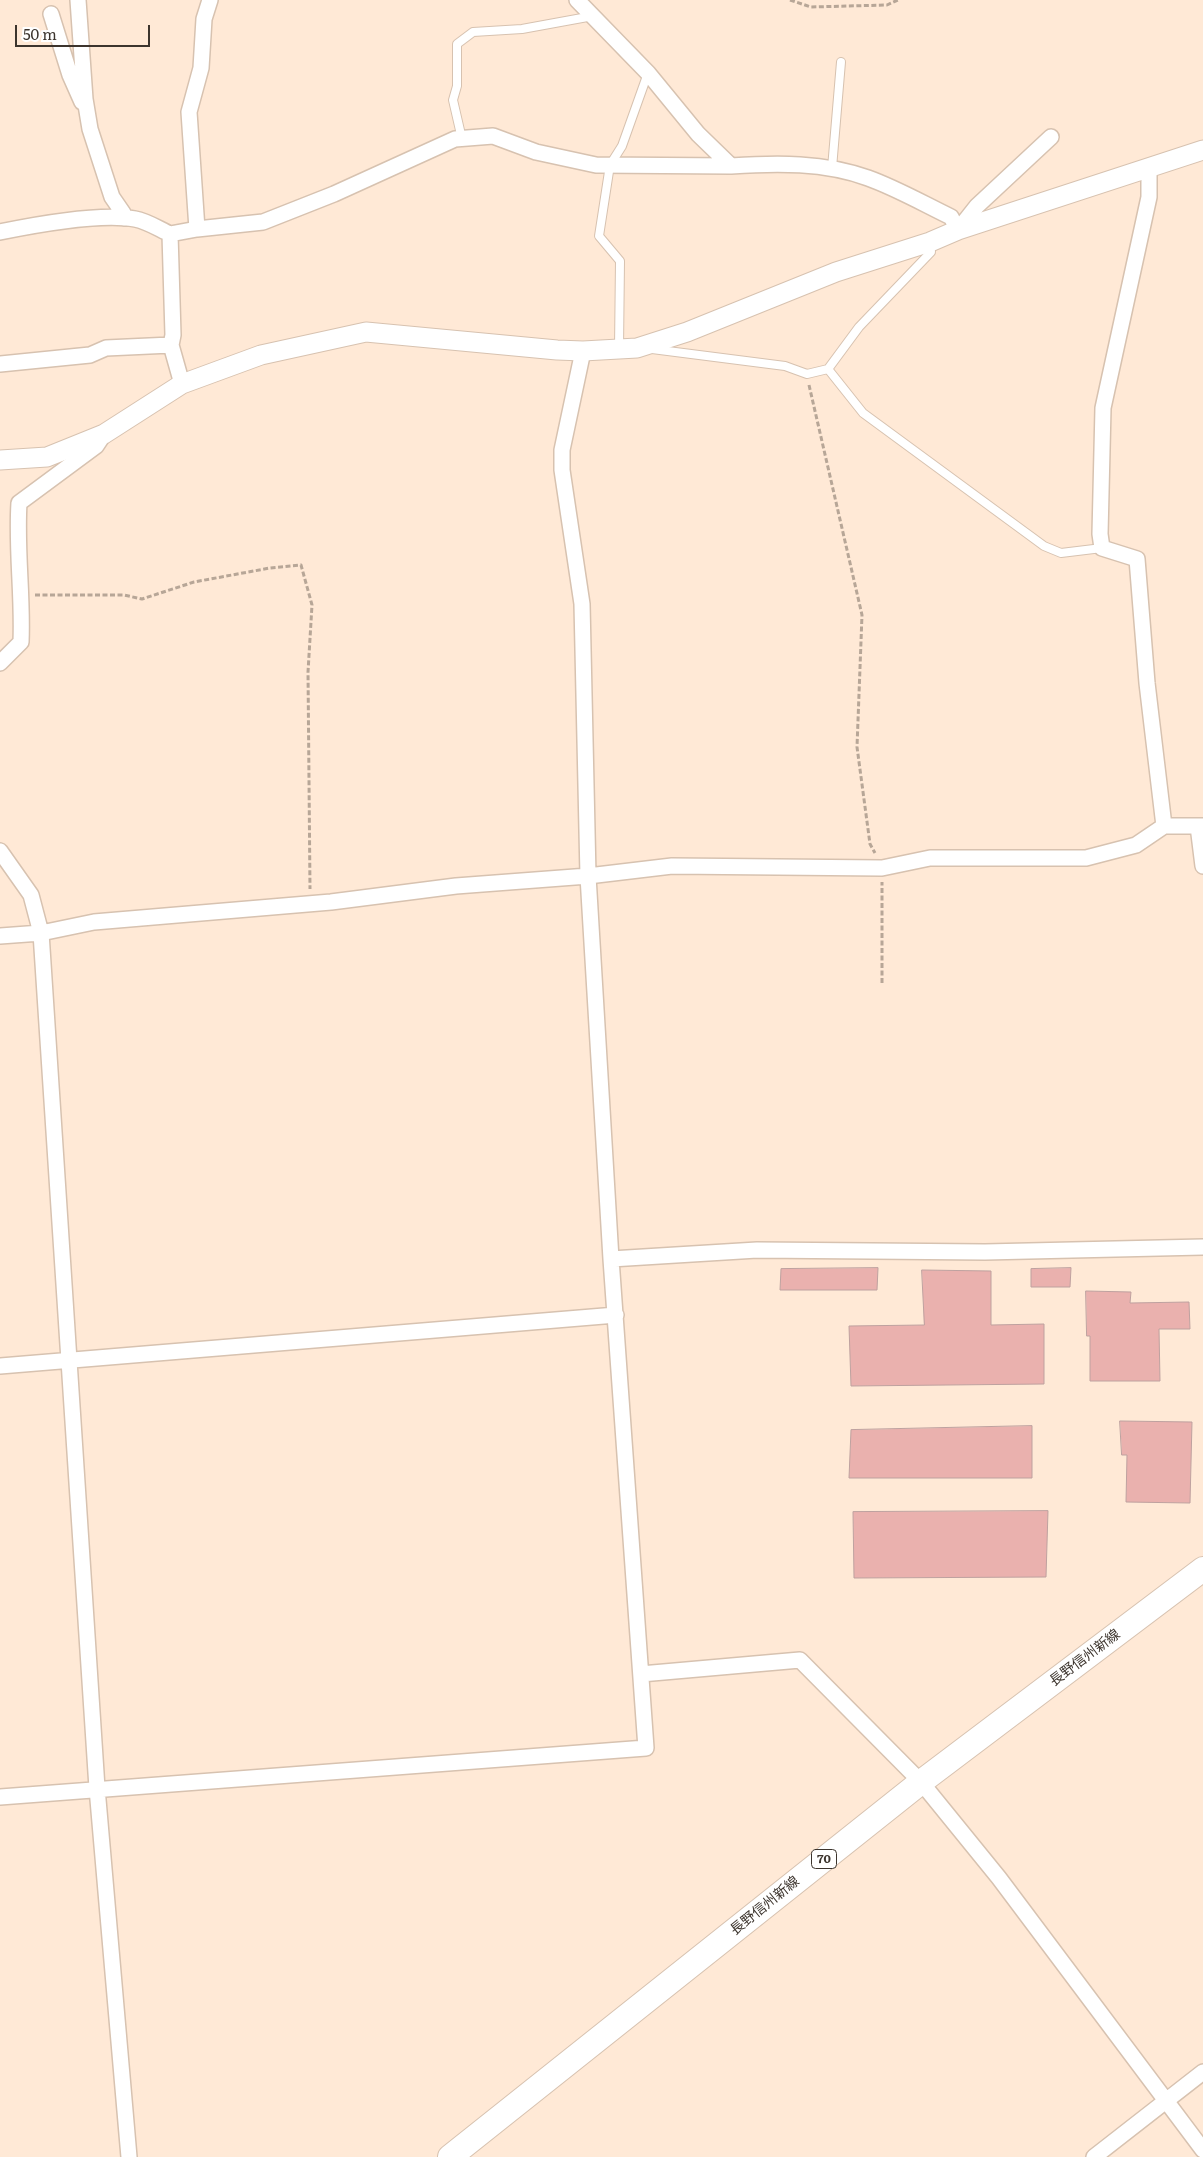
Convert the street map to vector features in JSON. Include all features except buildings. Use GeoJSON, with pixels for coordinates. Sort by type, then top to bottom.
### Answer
{"type":"FeatureCollection","features":[{"type":"Feature","properties":{"kind":"main road","name":"長野信州新線"},"geometry":{"type":"LineString","coordinates":[[450,2157],[921,1782],[1203,1569]]}},
{"type":"Feature","properties":{"kind":"street"},"geometry":{"type":"LineString","coordinates":[[78,0],[89,119]]}},
{"type":"Feature","properties":{"kind":"street"},"geometry":{"type":"LineString","coordinates":[[197,229],[188,112],[201,68],[204,19],[210,0]]}},
{"type":"Feature","properties":{"kind":"street"},"geometry":{"type":"LineString","coordinates":[[577,0],[648,73],[698,134],[731,166]]}},
{"type":"Feature","properties":{"kind":"street"},"geometry":{"type":"LineString","coordinates":[[51,14],[70,75],[89,119],[112,196],[123,213],[124,218]]}},
{"type":"Feature","properties":{"kind":"street"},"geometry":{"type":"LineString","coordinates":[[0,232],[26,226],[124,218],[136,219],[170,234],[197,229],[263,222],[334,194],[455,139],[493,136],[536,152],[596,165],[731,166],[782,163],[832,168],[868,178],[951,217],[958,230]]}},
{"type":"Feature","properties":{"kind":"street"},"geometry":{"type":"LineString","coordinates":[[958,230],[977,206],[1051,137]]}},
{"type":"Feature","properties":{"kind":"street"},"geometry":{"type":"LineString","coordinates":[[0,460],[47,457],[104,434],[182,384],[261,355],[366,332],[583,351],[628,348],[687,332],[836,272],[930,242],[1028,205],[1149,169],[1203,150]]}},
{"type":"Feature","properties":{"kind":"street"},"geometry":{"type":"LineString","coordinates":[[1149,169],[1149,197],[1103,408],[1100,534],[1102,548],[1137,559],[1147,683],[1164,826]]}},
{"type":"Feature","properties":{"kind":"street"},"geometry":{"type":"LineString","coordinates":[[170,234],[173,335],[171,346],[182,384]]}},
{"type":"Feature","properties":{"kind":"street"},"geometry":{"type":"LineString","coordinates":[[0,364],[90,355],[106,348],[171,346]]}},
{"type":"Feature","properties":{"kind":"street"},"geometry":{"type":"LineString","coordinates":[[0,1796],[646,1748],[611,1258],[588,876],[582,604],[562,470],[562,450],[583,351]]}},
{"type":"Feature","properties":{"kind":"street"},"geometry":{"type":"LineString","coordinates":[[0,663],[22,642],[22,595],[17,543],[19,503],[96,446],[104,434]]}},
{"type":"Feature","properties":{"kind":"street"},"geometry":{"type":"LineString","coordinates":[[0,936],[41,933],[94,922],[310,904],[456,886],[588,876],[672,866],[882,868],[930,858],[1086,858],[1136,845],[1164,826],[1200,826],[1203,866]]}},
{"type":"Feature","properties":{"kind":"street"},"geometry":{"type":"LineString","coordinates":[[0,851],[31,895],[41,933],[97,1788],[129,2157]]}},
{"type":"Feature","properties":{"kind":"street"},"geometry":{"type":"LineString","coordinates":[[611,1258],[757,1250],[985,1252],[1203,1247]]}},
{"type":"Feature","properties":{"kind":"street"},"geometry":{"type":"LineString","coordinates":[[0,1366],[616,1315]]}},
{"type":"Feature","properties":{"kind":"street"},"geometry":{"type":"LineString","coordinates":[[641,1674],[800,1660],[921,1782],[999,1878],[1203,2150]]}},
{"type":"Feature","properties":{"kind":"street"},"geometry":{"type":"LineString","coordinates":[[1094,2157],[1203,2072]]}},
{"type":"Feature","properties":{"kind":"lane"},"geometry":{"type":"LineString","coordinates":[[462,139],[453,100],[457,86],[457,44],[473,32],[522,29],[593,16]]}},
{"type":"Feature","properties":{"kind":"lane"},"geometry":{"type":"LineString","coordinates":[[832,168],[841,62]]}},
{"type":"Feature","properties":{"kind":"lane"},"geometry":{"type":"LineString","coordinates":[[648,73],[622,146],[610,165],[599,236],[620,261],[628,348],[785,366],[807,374],[828,369],[859,327],[931,252],[930,242]]}},
{"type":"Feature","properties":{"kind":"lane"},"geometry":{"type":"LineString","coordinates":[[828,369],[863,413],[1044,546],[1061,553],[1102,548]]}},
{"type":"Feature","properties":{"kind":"path"},"geometry":{"type":"LineString","coordinates":[[790,0],[811,7],[887,5],[898,0]]}},
{"type":"Feature","properties":{"kind":"path"},"geometry":{"type":"LineString","coordinates":[[807,374],[862,616],[856,747],[870,844],[882,868],[882,983]]}},
{"type":"Feature","properties":{"kind":"path"},"geometry":{"type":"LineString","coordinates":[[22,595],[124,595],[142,599],[194,582],[270,568],[301,565],[312,605],[308,682],[310,904]]}}]}
